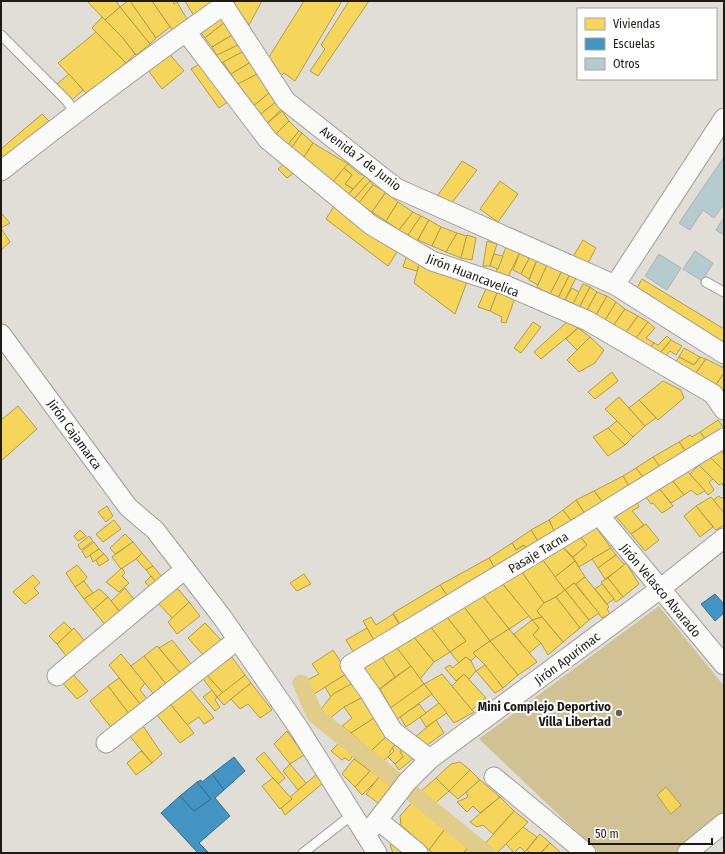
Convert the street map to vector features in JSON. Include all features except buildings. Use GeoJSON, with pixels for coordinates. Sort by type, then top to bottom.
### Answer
{"type":"FeatureCollection","features":[{"type":"Feature","properties":{"kind":"street"},"geometry":{"type":"LineString","coordinates":[[1,171],[75,113],[186,32],[222,3]]}},
{"type":"Feature","properties":{"kind":"street","name":"Avenida 7 de Junio"},"geometry":{"type":"LineString","coordinates":[[222,3],[286,101],[396,188],[615,285],[724,354]]}},
{"type":"Feature","properties":{"kind":"street","name":"Jirón Huancavelica"},"geometry":{"type":"LineString","coordinates":[[186,32],[268,140],[371,226],[432,261],[505,285],[588,321],[713,394],[724,410]]}},
{"type":"Feature","properties":{"kind":"street"},"geometry":{"type":"LineString","coordinates":[[615,285],[724,118]]}},
{"type":"Feature","properties":{"kind":"street","name":"Jirón Cajamarca"},"geometry":{"type":"LineString","coordinates":[[1,334],[128,507],[154,530],[222,617],[298,727],[377,853]]}},
{"type":"Feature","properties":{"kind":"street","name":"Pasaje Tacna"},"geometry":{"type":"LineString","coordinates":[[430,759],[393,731],[370,693],[350,665],[724,438]]}},
{"type":"Feature","properties":{"kind":"street","name":"Jirón Velasco Alvarado"},"geometry":{"type":"LineString","coordinates":[[599,515],[724,665]]}},
{"type":"Feature","properties":{"kind":"street","name":"Jirón Apurímac"},"geometry":{"type":"LineString","coordinates":[[366,835],[407,782],[430,759],[660,589],[724,538]]}},
{"type":"Feature","properties":{"kind":"street"},"geometry":{"type":"LineString","coordinates":[[57,676],[185,569]]}},
{"type":"Feature","properties":{"kind":"street"},"geometry":{"type":"LineString","coordinates":[[106,743],[237,640]]}},
{"type":"Feature","properties":{"kind":"street"},"geometry":{"type":"LineString","coordinates":[[494,776],[586,853]]}},
{"type":"Feature","properties":{"kind":"street"},"geometry":{"type":"LineString","coordinates":[[378,820],[418,853]]}},
{"type":"Feature","properties":{"kind":"street"},"geometry":{"type":"LineString","coordinates":[[687,853],[724,823]]}},
{"type":"Feature","properties":{"kind":"lane"},"geometry":{"type":"LineString","coordinates":[[1,35],[67,101],[75,113]]}},
{"type":"Feature","properties":{"kind":"lane"},"geometry":{"type":"LineString","coordinates":[[706,282],[724,292]]}},
{"type":"Feature","properties":{"kind":"lane"},"geometry":{"type":"LineString","coordinates":[[303,853],[353,814]]}},
{"type":"Feature","properties":{"kind":"shaded area","name":"Mini Complejo Deportivo Villa Libertad"},"geometry":{"type":"Polygon","coordinates":[[[659,606],[724,686],[724,811],[675,853],[599,853],[479,739],[659,606]]]}},
{"type":"Feature","properties":{"kind":"waterway"},"geometry":{"type":"LineString","coordinates":[[301,683],[315,715],[486,853]]}},
{"type":"Feature","properties":{"kind":"place","name":"Mini Complejo Deportivo Villa Libertad"},"geometry":{"type":"Point","coordinates":[619,713]}}]}
